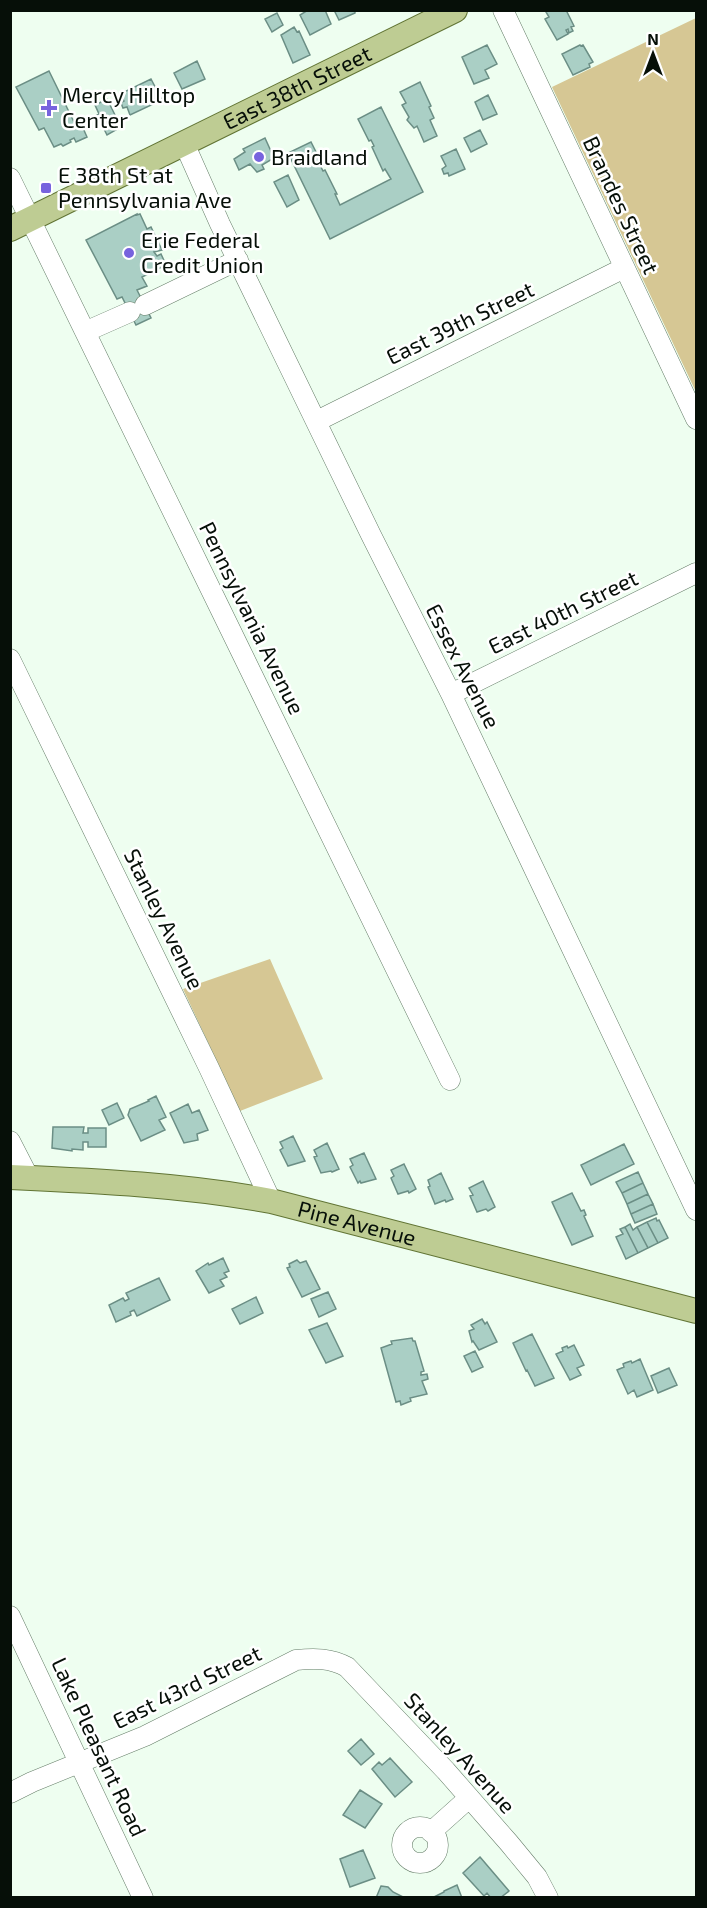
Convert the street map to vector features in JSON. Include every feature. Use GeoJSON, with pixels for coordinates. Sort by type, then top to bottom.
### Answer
{"type":"FeatureCollection","features":[{"type":"Feature","properties":{"kind":"main road","name":"East 38th Street"},"geometry":{"type":"LineString","coordinates":[[21,224],[454,10]]}},
{"type":"Feature","properties":{"kind":"main road","name":"Pine Avenue"},"geometry":{"type":"LineString","coordinates":[[20,1178],[171,1186],[271,1201],[696,1311]]}},
{"type":"Feature","properties":{"kind":"street","name":"Brandes Street"},"geometry":{"type":"LineString","coordinates":[[503,10],[696,419]]}},
{"type":"Feature","properties":{"kind":"street","name":"Essex Avenue"},"geometry":{"type":"LineString","coordinates":[[184,143],[209,200],[390,575],[451,694],[696,1210]]}},
{"type":"Feature","properties":{"kind":"street","name":"Pennsylvania Avenue"},"geometry":{"type":"LineString","coordinates":[[10,177],[21,224],[87,332],[450,1080]]}},
{"type":"Feature","properties":{"kind":"street"},"geometry":{"type":"LineString","coordinates":[[87,332],[238,260]]}},
{"type":"Feature","properties":{"kind":"street","name":"East 39th Street"},"geometry":{"type":"LineString","coordinates":[[316,421],[624,268]]}},
{"type":"Feature","properties":{"kind":"street","name":"East 40th Street"},"geometry":{"type":"LineString","coordinates":[[451,694],[696,573]]}},
{"type":"Feature","properties":{"kind":"street","name":"Stanley Avenue"},"geometry":{"type":"LineString","coordinates":[[10,658],[271,1201]]}},
{"type":"Feature","properties":{"kind":"street"},"geometry":{"type":"LineString","coordinates":[[10,1141],[20,1178]]}},
{"type":"Feature","properties":{"kind":"street","name":"Lake Pleasant Road"},"geometry":{"type":"LineString","coordinates":[[10,1616],[143,1898]]}},
{"type":"Feature","properties":{"kind":"street","name":"Stanley Avenue"},"geometry":{"type":"LineString","coordinates":[[321,1659],[332,1660],[347,1666],[470,1798],[537,1877],[548,1898]]}},
{"type":"Feature","properties":{"kind":"street","name":"East 43rd Street"},"geometry":{"type":"LineString","coordinates":[[10,1793],[145,1736],[296,1660],[321,1659]]}},
{"type":"Feature","properties":{"kind":"street"},"geometry":{"type":"LineString","coordinates":[[431,1832],[470,1798]]}},
{"type":"Feature","properties":{"kind":"shaded area"},"geometry":{"type":"Polygon","coordinates":[[[696,18],[696,392],[552,87],[696,18]]]}},
{"type":"Feature","properties":{"kind":"shaded area"},"geometry":{"type":"Polygon","coordinates":[[[270,959],[323,1079],[240,1111],[183,989],[270,959]]]}},
{"type":"Feature","properties":{"kind":"building"},"geometry":{"type":"Polygon","coordinates":[[[308,10],[325,10],[331,24],[310,35],[300,15],[308,10]]]}},
{"type":"Feature","properties":{"kind":"building"},"geometry":{"type":"Polygon","coordinates":[[[334,10],[355,10],[355,13],[339,20],[334,10]]]}},
{"type":"Feature","properties":{"kind":"building"},"geometry":{"type":"Polygon","coordinates":[[[566,10],[574,26],[571,27],[573,31],[569,33],[568,29],[566,30],[568,34],[557,40],[545,19],[549,17],[546,12],[566,10]]]}},
{"type":"Feature","properties":{"kind":"building"},"geometry":{"type":"Polygon","coordinates":[[[277,13],[283,25],[272,32],[265,19],[277,13]]]}},
{"type":"Feature","properties":{"kind":"building"},"geometry":{"type":"Polygon","coordinates":[[[294,27],[297,32],[299,31],[310,55],[293,63],[281,35],[294,27]]]}},
{"type":"Feature","properties":{"kind":"building"},"geometry":{"type":"Polygon","coordinates":[[[487,45],[497,64],[485,70],[489,78],[474,84],[462,57],[487,45]]]}},
{"type":"Feature","properties":{"kind":"building"},"geometry":{"type":"Polygon","coordinates":[[[583,45],[593,62],[589,64],[590,67],[573,75],[562,54],[583,45]]]}},
{"type":"Feature","properties":{"kind":"building"},"geometry":{"type":"Polygon","coordinates":[[[197,61],[205,79],[182,89],[174,73],[197,61]]]}},
{"type":"Feature","properties":{"kind":"building"},"geometry":{"type":"Polygon","coordinates":[[[49,71],[74,122],[79,119],[87,137],[76,142],[74,138],[63,146],[61,144],[54,147],[44,128],[39,130],[16,87],[49,71]]]}},
{"type":"Feature","properties":{"kind":"building"},"geometry":{"type":"Polygon","coordinates":[[[151,79],[162,100],[130,115],[127,107],[123,108],[121,103],[124,101],[120,94],[151,79]]]}},
{"type":"Feature","properties":{"kind":"building"},"geometry":{"type":"Polygon","coordinates":[[[420,82],[431,106],[429,107],[434,118],[430,120],[437,136],[424,142],[417,126],[414,128],[407,120],[409,117],[402,105],[406,103],[400,92],[420,82]]]}},
{"type":"Feature","properties":{"kind":"building"},"geometry":{"type":"Polygon","coordinates":[[[488,95],[497,114],[483,120],[475,102],[488,95]]]}},
{"type":"Feature","properties":{"kind":"building"},"geometry":{"type":"Polygon","coordinates":[[[107,99],[121,127],[107,135],[97,115],[99,114],[95,105],[107,99]]]}},
{"type":"Feature","properties":{"kind":"building"},"geometry":{"type":"Polygon","coordinates":[[[381,107],[423,192],[330,239],[288,153],[311,142],[323,171],[325,170],[337,194],[335,194],[340,205],[391,179],[385,169],[383,171],[372,147],[374,146],[358,119],[381,107]]]}},
{"type":"Feature","properties":{"kind":"building"},"geometry":{"type":"Polygon","coordinates":[[[480,130],[487,144],[471,152],[464,138],[480,130]]]}},
{"type":"Feature","properties":{"kind":"building"},"geometry":{"type":"Polygon","coordinates":[[[265,138],[274,158],[262,165],[264,169],[257,172],[250,164],[239,170],[234,159],[245,152],[243,149],[265,138]]]}},
{"type":"Feature","properties":{"kind":"building"},"geometry":{"type":"Polygon","coordinates":[[[456,149],[465,169],[449,176],[448,173],[444,174],[442,169],[446,166],[441,156],[456,149]]]}},
{"type":"Feature","properties":{"kind":"building"},"geometry":{"type":"Polygon","coordinates":[[[288,175],[299,200],[287,207],[274,182],[288,175]]]}},
{"type":"Feature","properties":{"kind":"building"},"geometry":{"type":"Polygon","coordinates":[[[140,214],[147,229],[151,227],[162,250],[154,252],[157,256],[161,254],[166,265],[142,277],[147,286],[137,290],[151,318],[136,325],[122,297],[117,299],[86,240],[140,214]]]}},
{"type":"Feature","properties":{"kind":"building"},"geometry":{"type":"Polygon","coordinates":[[[156,1096],[166,1117],[159,1120],[165,1130],[141,1141],[128,1115],[130,1109],[156,1096]]]}},
{"type":"Feature","properties":{"kind":"building"},"geometry":{"type":"Polygon","coordinates":[[[117,1103],[124,1118],[109,1125],[102,1110],[117,1103]]]}},
{"type":"Feature","properties":{"kind":"building"},"geometry":{"type":"Polygon","coordinates":[[[188,1104],[192,1113],[199,1110],[208,1130],[197,1134],[198,1140],[184,1143],[170,1113],[188,1104]]]}},
{"type":"Feature","properties":{"kind":"building"},"geometry":{"type":"Polygon","coordinates":[[[53,1127],[84,1127],[83,1133],[88,1133],[88,1128],[106,1128],[106,1147],[88,1147],[88,1142],[83,1142],[83,1150],[52,1148],[53,1127]]]}},
{"type":"Feature","properties":{"kind":"building"},"geometry":{"type":"Polygon","coordinates":[[[293,1136],[305,1161],[288,1166],[280,1150],[283,1148],[280,1142],[293,1136]]]}},
{"type":"Feature","properties":{"kind":"building"},"geometry":{"type":"Polygon","coordinates":[[[327,1143],[339,1169],[321,1173],[314,1157],[317,1156],[314,1150],[327,1143]]]}},
{"type":"Feature","properties":{"kind":"building"},"geometry":{"type":"Polygon","coordinates":[[[624,1144],[634,1164],[591,1185],[581,1165],[624,1144]]]}},
{"type":"Feature","properties":{"kind":"building"},"geometry":{"type":"Polygon","coordinates":[[[364,1153],[376,1179],[358,1183],[350,1167],[353,1165],[350,1159],[364,1153]]]}},
{"type":"Feature","properties":{"kind":"building"},"geometry":{"type":"Polygon","coordinates":[[[404,1164],[416,1189],[409,1193],[408,1191],[398,1194],[391,1178],[394,1176],[391,1170],[404,1164]]]}},
{"type":"Feature","properties":{"kind":"building"},"geometry":{"type":"Polygon","coordinates":[[[638,1172],[643,1183],[622,1193],[616,1182],[638,1172]]]}},
{"type":"Feature","properties":{"kind":"building"},"geometry":{"type":"Polygon","coordinates":[[[441,1173],[453,1199],[435,1204],[428,1187],[430,1186],[428,1180],[441,1173]]]}},
{"type":"Feature","properties":{"kind":"building"},"geometry":{"type":"Polygon","coordinates":[[[483,1181],[495,1207],[488,1211],[486,1209],[477,1212],[469,1188],[483,1181]]]}},
{"type":"Feature","properties":{"kind":"building"},"geometry":{"type":"Polygon","coordinates":[[[643,1183],[648,1194],[627,1204],[622,1193],[643,1183]]]}},
{"type":"Feature","properties":{"kind":"building"},"geometry":{"type":"Polygon","coordinates":[[[572,1193],[581,1211],[584,1210],[586,1215],[584,1216],[593,1236],[572,1245],[552,1202],[572,1193]]]}},
{"type":"Feature","properties":{"kind":"building"},"geometry":{"type":"Polygon","coordinates":[[[648,1194],[653,1204],[631,1214],[627,1204],[648,1194]]]}},
{"type":"Feature","properties":{"kind":"building"},"geometry":{"type":"Polygon","coordinates":[[[653,1204],[657,1214],[635,1223],[631,1214],[653,1204]]]}},
{"type":"Feature","properties":{"kind":"building"},"geometry":{"type":"Polygon","coordinates":[[[656,1218],[668,1238],[658,1243],[647,1222],[656,1218]]]}},
{"type":"Feature","properties":{"kind":"building"},"geometry":{"type":"Polygon","coordinates":[[[647,1222],[658,1243],[648,1248],[637,1227],[647,1222]]]}},
{"type":"Feature","properties":{"kind":"building"},"geometry":{"type":"Polygon","coordinates":[[[630,1224],[633,1230],[637,1227],[648,1248],[638,1253],[625,1227],[630,1224]]]}},
{"type":"Feature","properties":{"kind":"building"},"geometry":{"type":"Polygon","coordinates":[[[625,1227],[638,1253],[626,1259],[616,1237],[623,1234],[620,1229],[625,1227]]]}},
{"type":"Feature","properties":{"kind":"building"},"geometry":{"type":"Polygon","coordinates":[[[223,1258],[229,1271],[224,1273],[227,1277],[220,1280],[224,1286],[209,1293],[196,1271],[208,1263],[209,1265],[223,1258]]]}},
{"type":"Feature","properties":{"kind":"building"},"geometry":{"type":"Polygon","coordinates":[[[297,1260],[300,1263],[306,1261],[320,1289],[302,1297],[287,1268],[290,1267],[289,1264],[297,1260]]]}},
{"type":"Feature","properties":{"kind":"building"},"geometry":{"type":"Polygon","coordinates":[[[159,1278],[170,1300],[137,1316],[134,1310],[130,1312],[131,1315],[116,1322],[109,1305],[123,1298],[125,1301],[129,1299],[126,1293],[159,1278]]]}},
{"type":"Feature","properties":{"kind":"building"},"geometry":{"type":"Polygon","coordinates":[[[328,1292],[336,1309],[319,1317],[311,1299],[328,1292]]]}},
{"type":"Feature","properties":{"kind":"building"},"geometry":{"type":"Polygon","coordinates":[[[256,1297],[263,1313],[240,1324],[232,1309],[256,1297]]]}},
{"type":"Feature","properties":{"kind":"building"},"geometry":{"type":"Polygon","coordinates":[[[482,1319],[485,1324],[487,1322],[497,1342],[479,1350],[472,1342],[469,1331],[474,1329],[471,1325],[482,1319]]]}},
{"type":"Feature","properties":{"kind":"building"},"geometry":{"type":"Polygon","coordinates":[[[327,1323],[343,1356],[326,1363],[309,1330],[327,1323]]]}},
{"type":"Feature","properties":{"kind":"building"},"geometry":{"type":"Polygon","coordinates":[[[532,1334],[554,1378],[535,1386],[513,1343],[532,1334]]]}},
{"type":"Feature","properties":{"kind":"building"},"geometry":{"type":"Polygon","coordinates":[[[412,1338],[424,1371],[421,1375],[427,1374],[428,1379],[422,1381],[427,1394],[410,1398],[411,1401],[401,1405],[400,1401],[396,1402],[381,1348],[392,1344],[391,1341],[412,1338]]]}},
{"type":"Feature","properties":{"kind":"building"},"geometry":{"type":"Polygon","coordinates":[[[574,1345],[584,1365],[577,1368],[581,1375],[570,1380],[556,1354],[563,1351],[562,1348],[574,1345]]]}},
{"type":"Feature","properties":{"kind":"building"},"geometry":{"type":"Polygon","coordinates":[[[475,1351],[483,1367],[472,1372],[464,1356],[475,1351]]]}},
{"type":"Feature","properties":{"kind":"building"},"geometry":{"type":"Polygon","coordinates":[[[640,1359],[653,1390],[637,1397],[634,1390],[628,1394],[617,1370],[624,1367],[625,1363],[631,1361],[632,1363],[640,1359]]]}},
{"type":"Feature","properties":{"kind":"building"},"geometry":{"type":"Polygon","coordinates":[[[669,1368],[677,1385],[658,1393],[651,1376],[669,1368]]]}},
{"type":"Feature","properties":{"kind":"building"},"geometry":{"type":"Polygon","coordinates":[[[361,1739],[374,1754],[361,1765],[348,1751],[361,1739]]]}},
{"type":"Feature","properties":{"kind":"building"},"geometry":{"type":"Polygon","coordinates":[[[390,1758],[412,1782],[395,1797],[372,1769],[379,1762],[382,1765],[390,1758]]]}},
{"type":"Feature","properties":{"kind":"building"},"geometry":{"type":"Polygon","coordinates":[[[360,1790],[382,1804],[365,1828],[343,1815],[360,1790]]]}},
{"type":"Feature","properties":{"kind":"building"},"geometry":{"type":"Polygon","coordinates":[[[363,1850],[375,1878],[350,1887],[340,1859],[363,1850]]]}},
{"type":"Feature","properties":{"kind":"building"},"geometry":{"type":"Polygon","coordinates":[[[480,1857],[509,1891],[500,1898],[491,1898],[487,1893],[484,1896],[463,1873],[480,1857]]]}},
{"type":"Feature","properties":{"kind":"building"},"geometry":{"type":"Polygon","coordinates":[[[457,1885],[462,1898],[432,1898],[444,1891],[457,1885]]]}},
{"type":"Feature","properties":{"kind":"building"},"geometry":{"type":"Polygon","coordinates":[[[381,1886],[388,1887],[405,1898],[376,1898],[381,1886]]]}},
{"type":"Feature","properties":{"kind":"place","name":"Mercy Hilltop Center"},"geometry":{"type":"Point","coordinates":[49,108]}},
{"type":"Feature","properties":{"kind":"place","name":"Braidland"},"geometry":{"type":"Point","coordinates":[259,157]}},
{"type":"Feature","properties":{"kind":"place","name":"E 38th St at Pennsylvania Ave"},"geometry":{"type":"Point","coordinates":[46,188]}},
{"type":"Feature","properties":{"kind":"place","name":"Erie Federal Credit Union"},"geometry":{"type":"Point","coordinates":[129,253]}}]}
